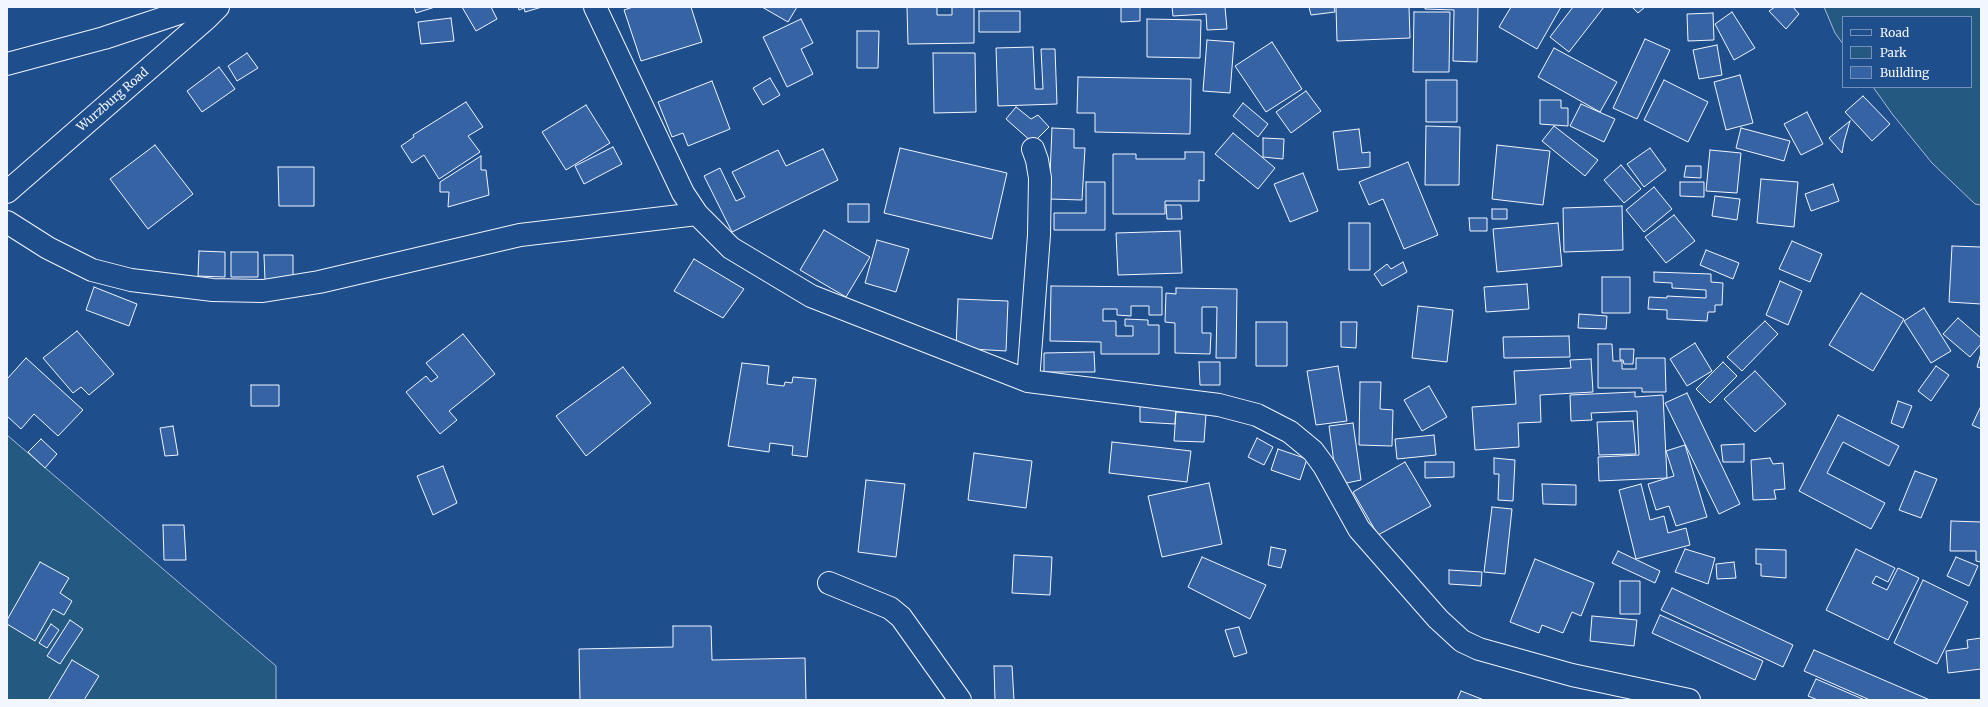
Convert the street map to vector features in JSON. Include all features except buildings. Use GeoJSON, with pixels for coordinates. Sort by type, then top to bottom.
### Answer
{"type":"FeatureCollection","features":[{"type":"Feature","properties":{"kind":"street"},"geometry":{"type":"LineString","coordinates":[[7,64],[104,38],[197,7]]}},
{"type":"Feature","properties":{"kind":"street","name":"Wurzburg Road"},"geometry":{"type":"LineString","coordinates":[[7,192],[218,7]]}},
{"type":"Feature","properties":{"kind":"street"},"geometry":{"type":"LineString","coordinates":[[594,7],[683,193],[697,214],[731,248],[811,296],[1028,381],[1219,405],[1256,415],[1290,432],[1313,451],[1324,466],[1358,529],[1438,619],[1462,640],[1479,649],[1572,675],[1689,700]]}},
{"type":"Feature","properties":{"kind":"street"},"geometry":{"type":"LineString","coordinates":[[1028,381],[1039,235],[1040,178],[1037,160],[1033,149]]}},
{"type":"Feature","properties":{"kind":"street"},"geometry":{"type":"LineString","coordinates":[[7,222],[48,248],[98,271],[131,280],[214,290],[263,291],[319,282],[520,235],[697,214]]}},
{"type":"Feature","properties":{"kind":"street"},"geometry":{"type":"LineString","coordinates":[[829,583],[890,608],[901,617],[960,700]]}},
{"type":"Feature","properties":{"kind":"green space"},"geometry":{"type":"Polygon","coordinates":[[[1824,7],[1981,7],[1981,205],[1975,204],[1932,163],[1893,115],[1874,88],[1972,88],[1972,16],[1842,16],[1842,43],[1835,33],[1824,7]]]}},
{"type":"Feature","properties":{"kind":"green space"},"geometry":{"type":"Polygon","coordinates":[[[7,435],[276,666],[276,700],[7,700],[7,435]]]}}]}
